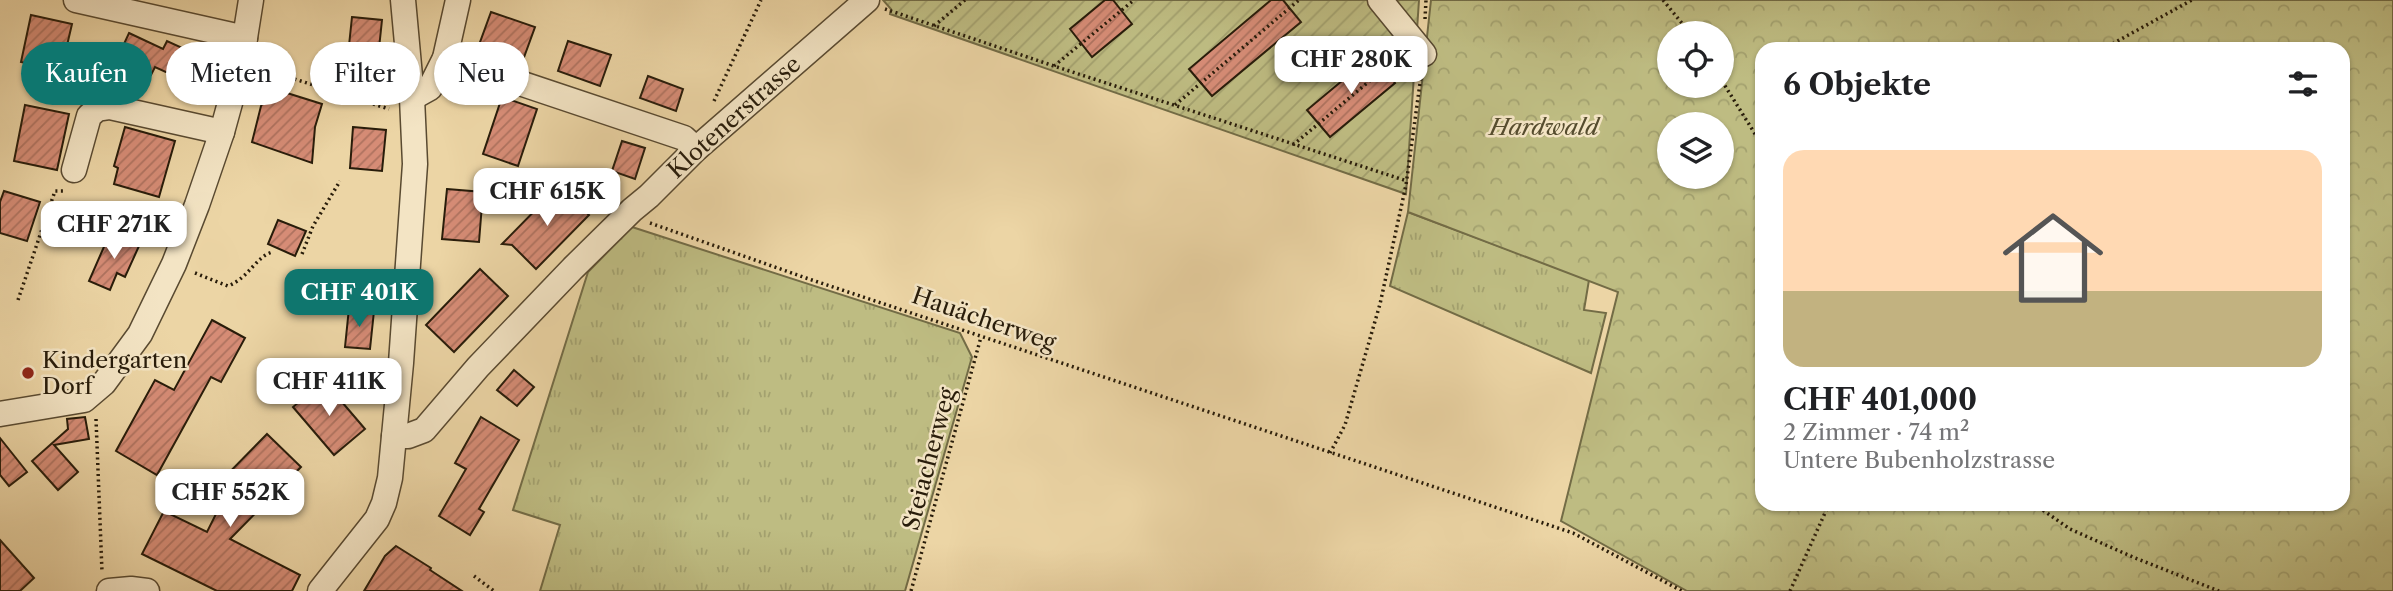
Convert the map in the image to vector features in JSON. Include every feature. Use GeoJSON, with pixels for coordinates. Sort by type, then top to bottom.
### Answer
{"type":"FeatureCollection","features":[{"type":"Feature","properties":{"kind":"street"},"geometry":{"type":"LineString","coordinates":[[76,0],[245,38]]}},
{"type":"Feature","properties":{"kind":"street"},"geometry":{"type":"LineString","coordinates":[[0,414],[84,400],[104,383],[140,334],[174,264],[222,132],[241,63],[251,0]]}},
{"type":"Feature","properties":{"kind":"street"},"geometry":{"type":"LineString","coordinates":[[320,591],[377,519],[389,486],[415,164],[403,0]]}},
{"type":"Feature","properties":{"kind":"street"},"geometry":{"type":"LineString","coordinates":[[448,42],[458,0]]}},
{"type":"Feature","properties":{"kind":"street"},"geometry":{"type":"LineString","coordinates":[[1380,0],[1420,48]]}},
{"type":"Feature","properties":{"kind":"street","name":"Klotenerstrasse"},"geometry":{"type":"LineString","coordinates":[[394,436],[408,436],[424,430],[478,367],[632,210],[696,149],[872,2]]}},
{"type":"Feature","properties":{"kind":"street"},"geometry":{"type":"LineString","coordinates":[[412,107],[434,78]]}},
{"type":"Feature","properties":{"kind":"street"},"geometry":{"type":"LineString","coordinates":[[529,86],[684,138],[696,149]]}},
{"type":"Feature","properties":{"kind":"street"},"geometry":{"type":"LineString","coordinates":[[74,170],[89,116],[97,109],[110,107],[222,132]]}},
{"type":"Feature","properties":{"kind":"street"},"geometry":{"type":"LineString","coordinates":[[106,584],[147,591]]}},
{"type":"Feature","properties":{"kind":"path"},"geometry":{"type":"LineString","coordinates":[[714,102],[761,0]]}},
{"type":"Feature","properties":{"kind":"path"},"geometry":{"type":"LineString","coordinates":[[934,26],[965,0]]}},
{"type":"Feature","properties":{"kind":"path"},"geometry":{"type":"LineString","coordinates":[[1054,66],[1134,0]]}},
{"type":"Feature","properties":{"kind":"path"},"geometry":{"type":"LineString","coordinates":[[1174,106],[1298,0]]}},
{"type":"Feature","properties":{"kind":"path"},"geometry":{"type":"LineString","coordinates":[[1330,453],[1345,425],[1380,304],[1407,181],[1426,0]]}},
{"type":"Feature","properties":{"kind":"path"},"geometry":{"type":"LineString","coordinates":[[1663,0],[1680,21]]}},
{"type":"Feature","properties":{"kind":"path"},"geometry":{"type":"LineString","coordinates":[[2116,42],[2192,0]]}},
{"type":"Feature","properties":{"kind":"path"},"geometry":{"type":"LineString","coordinates":[[872,2],[890,12],[1407,181]]}},
{"type":"Feature","properties":{"kind":"path"},"geometry":{"type":"LineString","coordinates":[[1293,145],[1420,48]]}},
{"type":"Feature","properties":{"kind":"path"},"geometry":{"type":"LineString","coordinates":[[296,78],[412,107]]}},
{"type":"Feature","properties":{"kind":"path"},"geometry":{"type":"LineString","coordinates":[[1733,98],[1755,134]]}},
{"type":"Feature","properties":{"kind":"path"},"geometry":{"type":"LineString","coordinates":[[19,300],[55,191],[68,191],[74,187],[74,170]]}},
{"type":"Feature","properties":{"kind":"path"},"geometry":{"type":"LineString","coordinates":[[302,254],[313,226],[340,181]]}},
{"type":"Feature","properties":{"kind":"path","name":"Hauächerweg"},"geometry":{"type":"LineString","coordinates":[[632,210],[638,218],[682,235],[1573,533],[1682,591]]}},
{"type":"Feature","properties":{"kind":"path"},"geometry":{"type":"LineString","coordinates":[[174,264],[228,286],[239,282],[264,254],[273,252]]}},
{"type":"Feature","properties":{"kind":"path","name":"Steiacherweg"},"geometry":{"type":"LineString","coordinates":[[911,591],[981,336]]}},
{"type":"Feature","properties":{"kind":"path"},"geometry":{"type":"LineString","coordinates":[[104,383],[95,424],[106,584]]}},
{"type":"Feature","properties":{"kind":"path"},"geometry":{"type":"LineString","coordinates":[[1790,591],[1826,511]]}},
{"type":"Feature","properties":{"kind":"path"},"geometry":{"type":"LineString","coordinates":[[2044,511],[2070,529],[2219,591]]}},
{"type":"Feature","properties":{"kind":"path"},"geometry":{"type":"LineString","coordinates":[[474,576],[494,591]]}},
{"type":"Feature","properties":{"kind":"green space"},"geometry":{"type":"Polygon","coordinates":[[[883,0],[1419,0],[1406,194],[890,14],[891,9],[883,0]]]}},
{"type":"Feature","properties":{"kind":"green space","name":"Hardwald"},"geometry":{"type":"Polygon","coordinates":[[[1431,0],[2393,0],[2393,591],[1687,591],[1561,521],[1618,292],[1408,212],[1431,0]]]}},
{"type":"Feature","properties":{"kind":"green space"},"geometry":{"type":"Polygon","coordinates":[[[1408,212],[1589,280],[1584,310],[1606,313],[1591,373],[1390,286],[1408,212]]]}},
{"type":"Feature","properties":{"kind":"green space"},"geometry":{"type":"Polygon","coordinates":[[[632,227],[960,333],[972,357],[905,591],[540,591],[560,525],[513,510],[588,272],[632,227]]]}},
{"type":"Feature","properties":{"kind":"building"},"geometry":{"type":"Polygon","coordinates":[[[1105,0],[1113,0],[1132,24],[1092,57],[1070,29],[1105,0]]]}},
{"type":"Feature","properties":{"kind":"building"},"geometry":{"type":"Polygon","coordinates":[[[1271,0],[1283,0],[1301,22],[1212,96],[1189,69],[1271,0]]]}},
{"type":"Feature","properties":{"kind":"building"},"geometry":{"type":"Polygon","coordinates":[[[491,12],[535,27],[529,44],[480,42],[491,12]]]}},
{"type":"Feature","properties":{"kind":"building"},"geometry":{"type":"Polygon","coordinates":[[[31,15],[72,24],[68,42],[25,42],[31,15]]]}},
{"type":"Feature","properties":{"kind":"building"},"geometry":{"type":"Polygon","coordinates":[[[352,17],[382,20],[380,42],[349,42],[352,17]]]}},
{"type":"Feature","properties":{"kind":"building"},"geometry":{"type":"Polygon","coordinates":[[[129,33],[148,42],[125,42],[129,33]]]}},
{"type":"Feature","properties":{"kind":"building"},"geometry":{"type":"Polygon","coordinates":[[[568,41],[611,55],[600,86],[558,71],[568,41]]]}},
{"type":"Feature","properties":{"kind":"building"},"geometry":{"type":"Polygon","coordinates":[[[166,43],[166,72],[155,67],[152,73],[152,44],[163,49],[166,43]]]}},
{"type":"Feature","properties":{"kind":"building"},"geometry":{"type":"Polygon","coordinates":[[[1373,55],[1395,83],[1330,137],[1307,110],[1373,55]]]}},
{"type":"Feature","properties":{"kind":"building"},"geometry":{"type":"Polygon","coordinates":[[[648,76],[683,89],[676,111],[640,98],[648,76]]]}},
{"type":"Feature","properties":{"kind":"building"},"geometry":{"type":"Polygon","coordinates":[[[296,96],[310,100],[310,105],[322,105],[315,127],[312,163],[252,142],[261,106],[296,105],[296,96]]]}},
{"type":"Feature","properties":{"kind":"building"},"geometry":{"type":"Polygon","coordinates":[[[25,105],[69,114],[57,170],[14,161],[25,105]]]}},
{"type":"Feature","properties":{"kind":"building"},"geometry":{"type":"Polygon","coordinates":[[[499,105],[525,105],[537,109],[518,166],[483,154],[499,105]]]}},
{"type":"Feature","properties":{"kind":"building"},"geometry":{"type":"Polygon","coordinates":[[[125,127],[175,141],[159,197],[114,184],[118,168],[114,166],[125,127]]]}},
{"type":"Feature","properties":{"kind":"building"},"geometry":{"type":"Polygon","coordinates":[[[353,127],[386,130],[382,171],[350,168],[353,127]]]}},
{"type":"Feature","properties":{"kind":"building"},"geometry":{"type":"Polygon","coordinates":[[[622,141],[645,148],[635,179],[612,171],[622,141]]]}},
{"type":"Feature","properties":{"kind":"building"},"geometry":{"type":"Polygon","coordinates":[[[559,186],[589,215],[536,269],[512,245],[502,244],[559,186]]]}},
{"type":"Feature","properties":{"kind":"building"},"geometry":{"type":"Polygon","coordinates":[[[447,189],[483,192],[479,242],[442,239],[447,189]]]}},
{"type":"Feature","properties":{"kind":"building"},"geometry":{"type":"Polygon","coordinates":[[[4,191],[40,202],[27,241],[0,233],[0,202],[4,191]]]}},
{"type":"Feature","properties":{"kind":"building"},"geometry":{"type":"Polygon","coordinates":[[[278,220],[306,231],[295,256],[268,244],[278,220]]]}},
{"type":"Feature","properties":{"kind":"building"},"geometry":{"type":"Polygon","coordinates":[[[110,233],[139,246],[125,277],[117,273],[110,290],[89,281],[110,233]]]}},
{"type":"Feature","properties":{"kind":"building"},"geometry":{"type":"Polygon","coordinates":[[[480,269],[508,296],[454,352],[426,325],[480,269]]]}},
{"type":"Feature","properties":{"kind":"building"},"geometry":{"type":"Polygon","coordinates":[[[349,308],[374,311],[370,349],[345,347],[349,308]]]}},
{"type":"Feature","properties":{"kind":"building"},"geometry":{"type":"Polygon","coordinates":[[[212,320],[245,338],[221,382],[211,377],[157,475],[116,451],[155,380],[174,390],[212,320]]]}},
{"type":"Feature","properties":{"kind":"building"},"geometry":{"type":"Polygon","coordinates":[[[514,370],[534,387],[517,406],[497,390],[514,370]]]}},
{"type":"Feature","properties":{"kind":"building"},"geometry":{"type":"Polygon","coordinates":[[[324,381],[365,429],[334,455],[293,407],[324,381]]]}},
{"type":"Feature","properties":{"kind":"building"},"geometry":{"type":"Polygon","coordinates":[[[85,417],[89,439],[54,445],[78,472],[58,490],[32,461],[68,429],[67,419],[85,417]]]}},
{"type":"Feature","properties":{"kind":"building"},"geometry":{"type":"Polygon","coordinates":[[[481,417],[519,440],[479,509],[484,512],[470,535],[439,516],[466,469],[455,463],[481,417]]]}},
{"type":"Feature","properties":{"kind":"building"},"geometry":{"type":"Polygon","coordinates":[[[267,434],[301,467],[230,539],[300,575],[292,591],[217,591],[142,554],[164,511],[207,532],[224,498],[214,488],[267,434]]]}},
{"type":"Feature","properties":{"kind":"building"},"geometry":{"type":"Polygon","coordinates":[[[0,438],[27,472],[9,486],[0,475],[0,438]]]}},
{"type":"Feature","properties":{"kind":"building"},"geometry":{"type":"Polygon","coordinates":[[[0,540],[34,578],[20,591],[0,591],[0,540]]]}},
{"type":"Feature","properties":{"kind":"building"},"geometry":{"type":"Polygon","coordinates":[[[396,546],[462,591],[364,591],[385,556],[396,546]]]}},
{"type":"Feature","properties":{"kind":"place","name":"Kindergarten Dorf"},"geometry":{"type":"Point","coordinates":[28,373]}}]}
